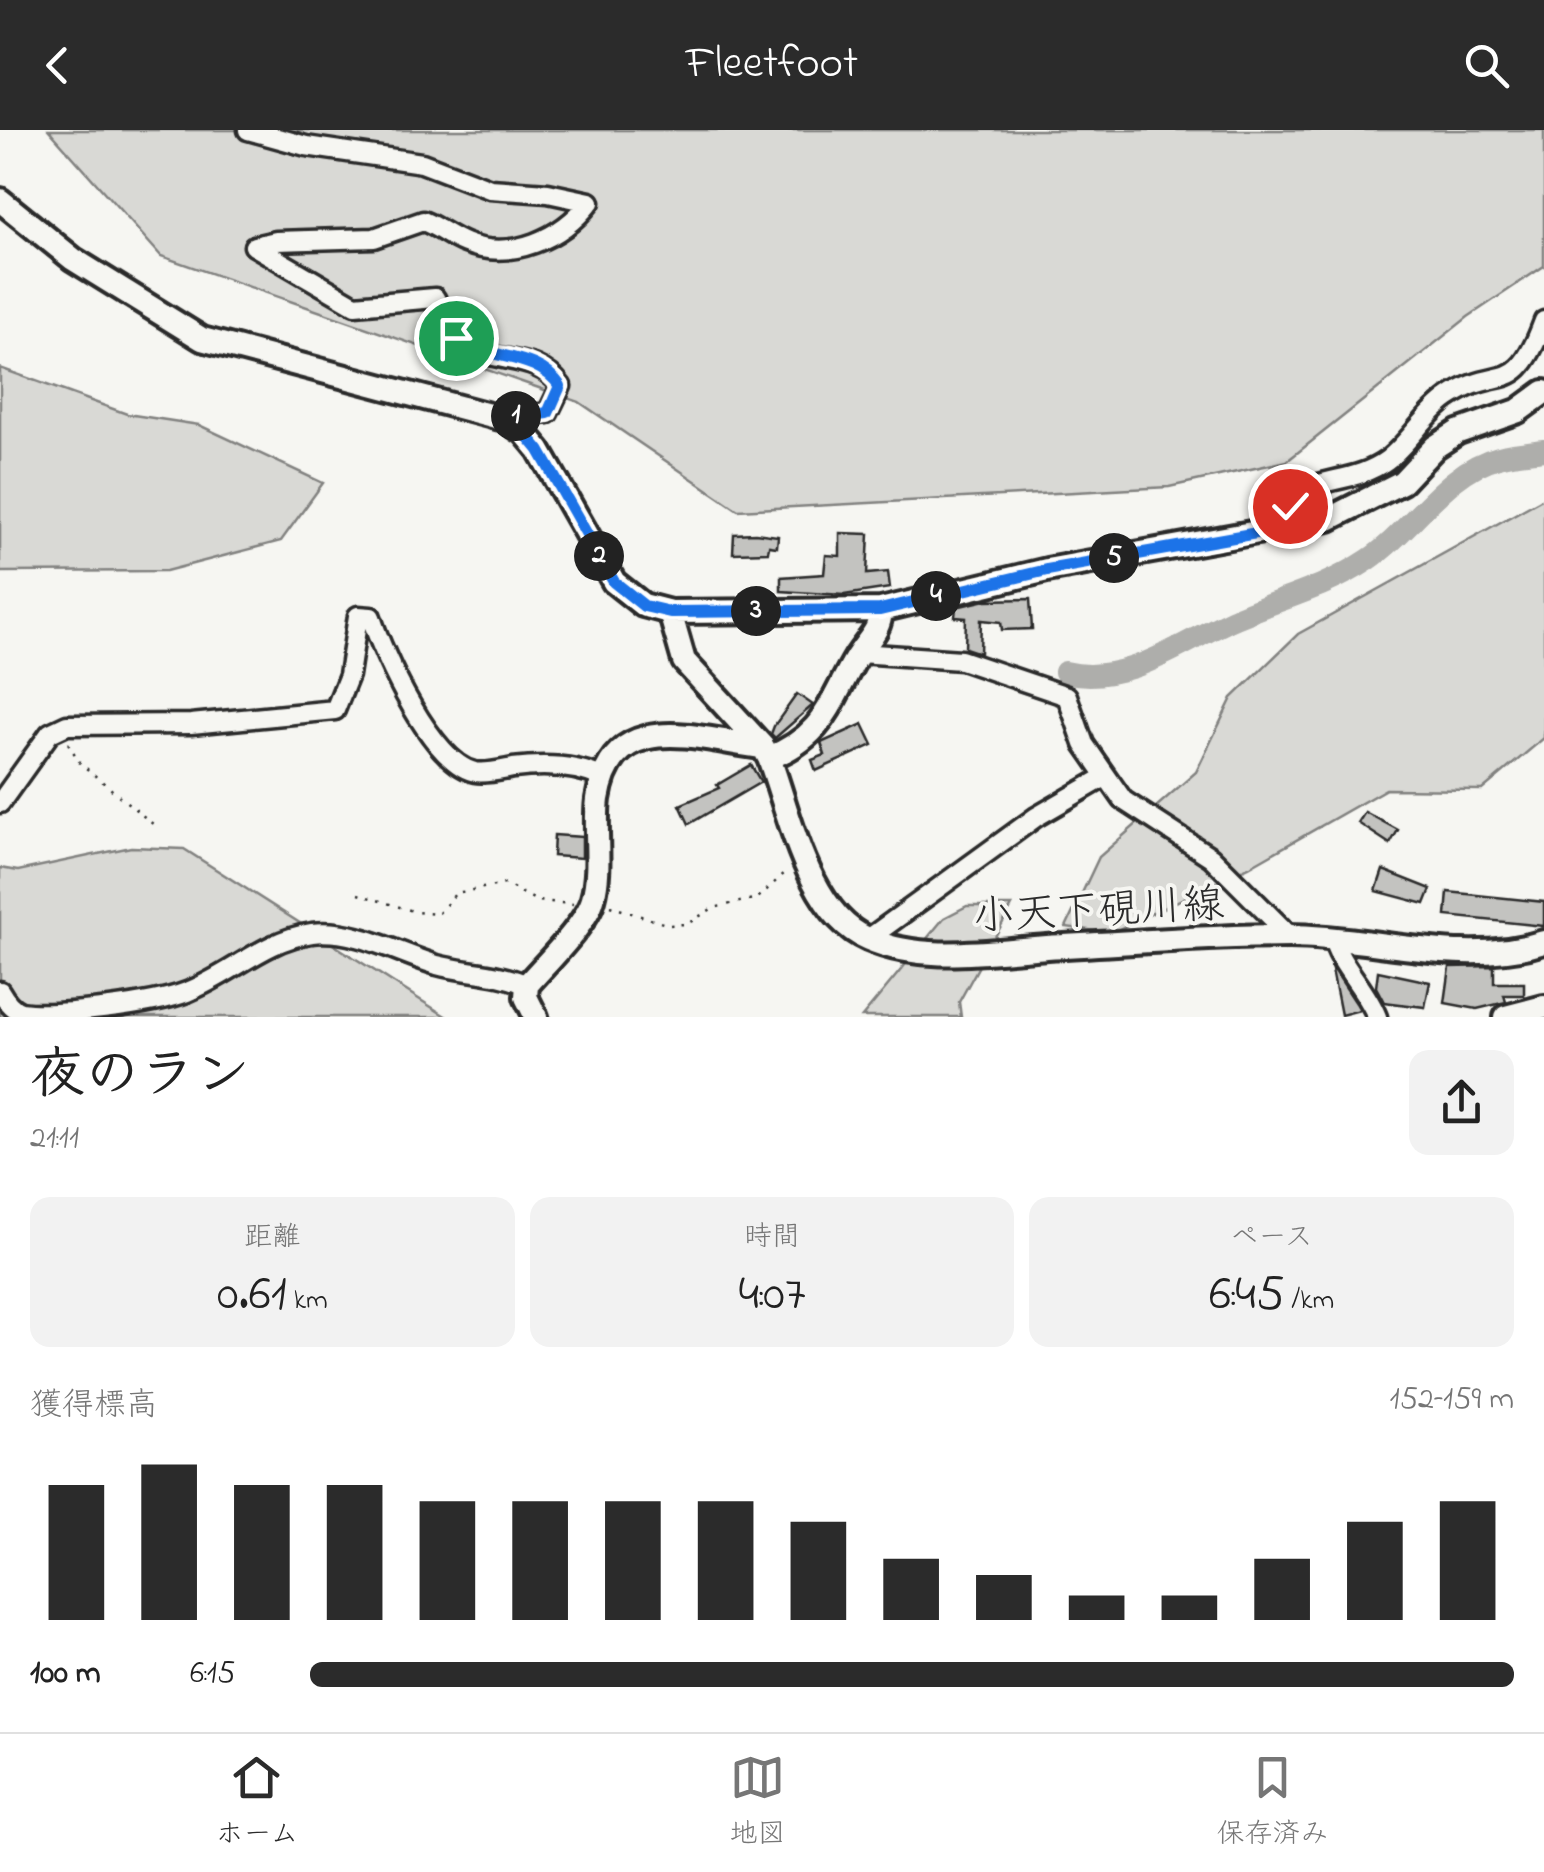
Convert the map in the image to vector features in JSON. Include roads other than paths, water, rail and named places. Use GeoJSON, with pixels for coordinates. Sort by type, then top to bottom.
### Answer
{"type":"FeatureCollection","features":[{"type":"Feature","properties":{"kind":"main road"},"geometry":{"type":"LineString","coordinates":[[0,200],[73,260],[202,339],[504,419],[524,432],[539,450],[614,582],[644,606],[670,612],[880,610],[1047,570],[1329,520],[1402,482],[1435,447],[1458,432],[1518,412],[1544,392]]}},
{"type":"Feature","properties":{"kind":"main road"},"geometry":{"type":"LineString","coordinates":[[536,1017],[526,997],[527,985],[597,910],[593,900],[598,799],[616,758],[652,733],[677,732],[766,753],[805,736],[828,715],[860,653],[876,633],[880,610]]}},
{"type":"Feature","properties":{"kind":"main road"},"geometry":{"type":"LineString","coordinates":[[670,612],[684,661],[766,753]]}},
{"type":"Feature","properties":{"kind":"main road","name":"小天下硯川線"},"geometry":{"type":"LineString","coordinates":[[766,753],[804,857],[828,906],[868,939],[935,954],[1290,936],[1514,952],[1544,942]]}},
{"type":"Feature","properties":{"kind":"main road"},"geometry":{"type":"LineString","coordinates":[[1506,1017],[1544,1007]]}},
{"type":"Feature","properties":{"kind":"street"},"geometry":{"type":"LineString","coordinates":[[248,130],[306,146],[422,163],[490,189],[572,196],[590,202],[574,223],[551,237],[516,248],[465,243],[423,221],[374,238],[276,241],[254,246],[355,306],[434,298],[456,338],[469,348],[533,363],[553,375],[560,386],[548,413],[504,419]]}},
{"type":"Feature","properties":{"kind":"street"},"geometry":{"type":"LineString","coordinates":[[1291,527],[1290,506],[1299,491],[1372,468],[1386,460],[1450,396],[1520,370],[1539,343],[1544,321]]}},
{"type":"Feature","properties":{"kind":"street"},"geometry":{"type":"LineString","coordinates":[[0,802],[50,733],[78,725],[192,724],[335,710],[350,674],[358,616],[371,617],[381,647],[424,724],[456,764],[477,773],[556,766],[604,778]]}},
{"type":"Feature","properties":{"kind":"street"},"geometry":{"type":"LineString","coordinates":[[860,653],[961,660],[1062,692],[1070,701],[1080,736],[1123,800],[1210,857],[1290,936]]}},
{"type":"Feature","properties":{"kind":"street"},"geometry":{"type":"LineString","coordinates":[[868,939],[1036,817],[1105,777]]}},
{"type":"Feature","properties":{"kind":"street"},"geometry":{"type":"LineString","coordinates":[[0,991],[16,1011],[35,1016],[130,1006],[188,992],[273,944],[313,933],[375,943],[438,965],[509,977],[527,985]]}},
{"type":"Feature","properties":{"kind":"street"},"geometry":{"type":"LineString","coordinates":[[1334,938],[1337,957],[1354,972],[1377,1017]]}},
{"type":"Feature","properties":{"kind":"waterway"},"geometry":{"type":"LineString","coordinates":[[1065,672],[1088,675],[1132,668],[1236,618],[1336,578],[1384,548],[1462,475],[1499,457],[1544,450]]}}]}
